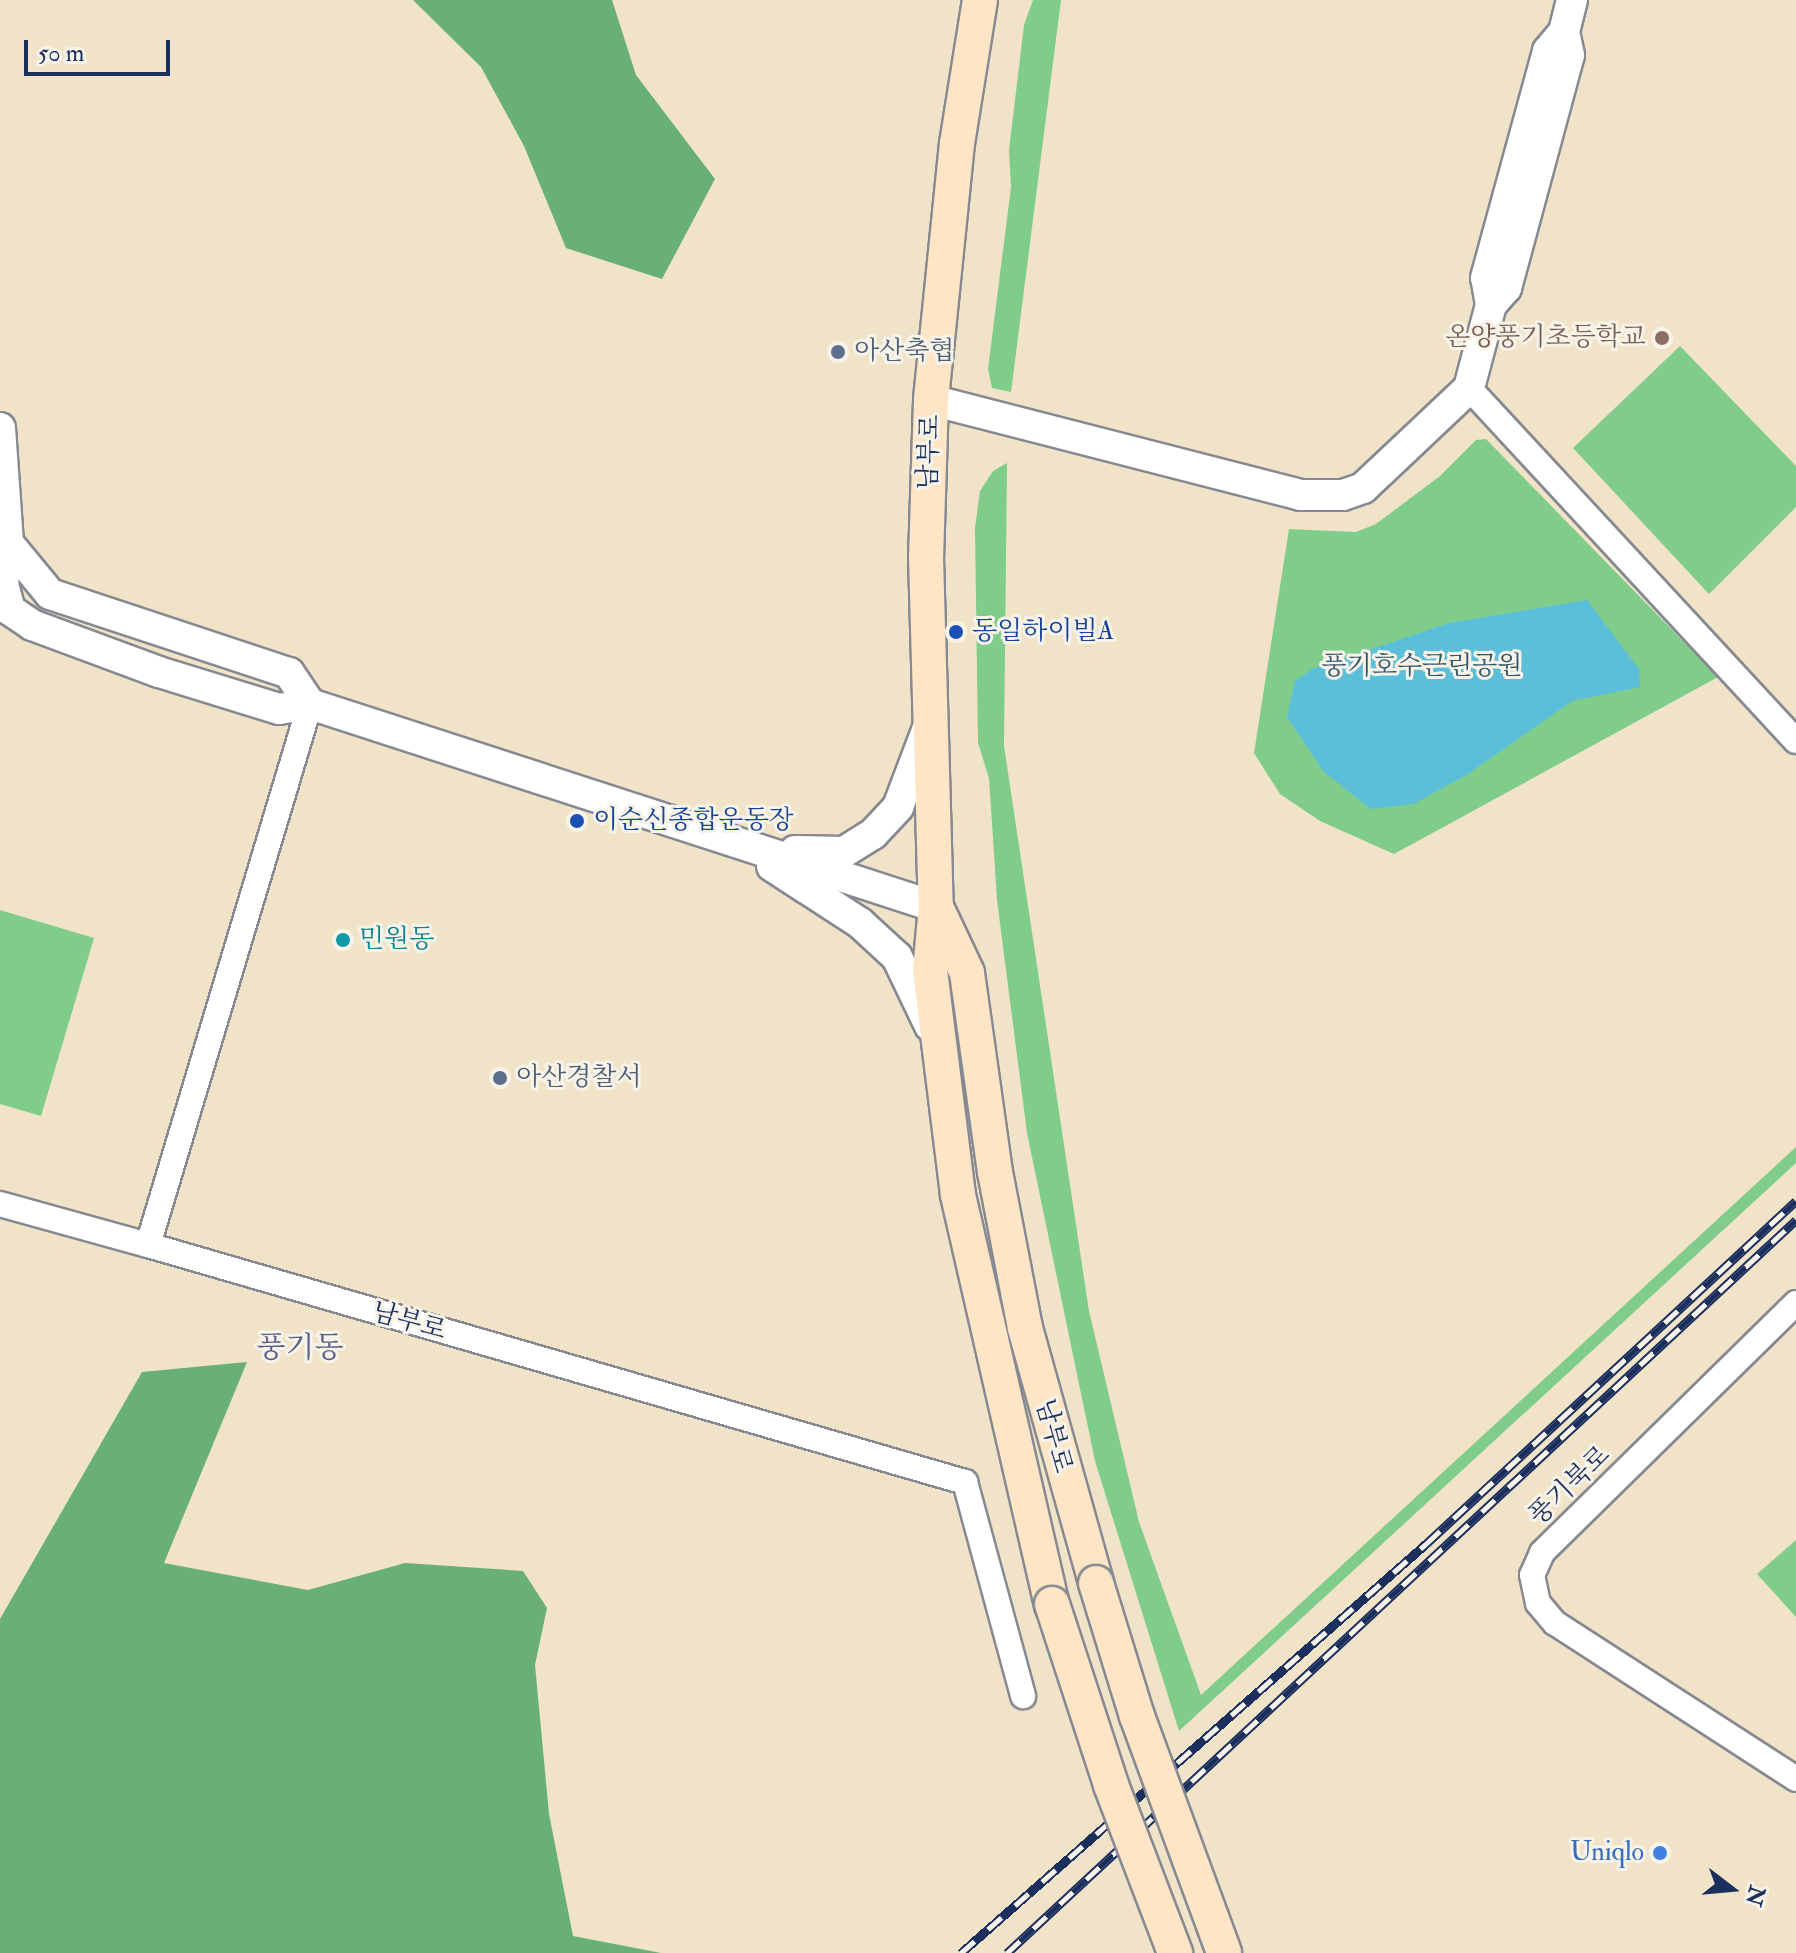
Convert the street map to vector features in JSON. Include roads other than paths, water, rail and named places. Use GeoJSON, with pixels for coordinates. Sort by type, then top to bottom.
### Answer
{"type":"FeatureCollection","features":[{"type":"Feature","properties":{"kind":"main road","name":"남부로"},"geometry":{"type":"LineString","coordinates":[[980,0],[957,143],[931,400],[926,557],[936,907],[930,970],[937,1043],[958,1195],[1052,1604],[1111,1785],[1175,1953]]}},
{"type":"Feature","properties":{"kind":"main road","name":"남부로"},"geometry":{"type":"LineString","coordinates":[[936,907],[967,973],[995,1172],[1025,1328],[1096,1583],[1137,1716],[1224,1953]]}},
{"type":"Feature","properties":{"kind":"street"},"geometry":{"type":"LineString","coordinates":[[931,400],[1320,498],[1363,488],[1469,388],[1491,305],[1506,288],[1569,55],[1564,32],[1572,0]]}},
{"type":"Feature","properties":{"kind":"street"},"geometry":{"type":"LineString","coordinates":[[1469,388],[1796,741]]}},
{"type":"Feature","properties":{"kind":"street"},"geometry":{"type":"LineString","coordinates":[[0,428],[8,543],[3,584],[10,610],[32,625],[279,709],[310,704],[740,846],[936,907]]}},
{"type":"Feature","properties":{"kind":"street"},"geometry":{"type":"LineString","coordinates":[[8,543],[50,594],[289,673],[310,704]]}},
{"type":"Feature","properties":{"kind":"street"},"geometry":{"type":"LineString","coordinates":[[0,1204],[148,1245],[310,704]]}},
{"type":"Feature","properties":{"kind":"street"},"geometry":{"type":"LineString","coordinates":[[740,846],[844,852],[873,834],[898,807],[930,723]]}},
{"type":"Feature","properties":{"kind":"street"},"geometry":{"type":"LineString","coordinates":[[740,846],[860,923],[897,957],[937,1043]]}},
{"type":"Feature","properties":{"kind":"street","name":"남부로"},"geometry":{"type":"LineString","coordinates":[[148,1245],[965,1482],[1023,1696]]}},
{"type":"Feature","properties":{"kind":"street","name":"풍기북로"},"geometry":{"type":"LineString","coordinates":[[1796,1303],[1542,1553],[1532,1575],[1538,1603],[1555,1623],[1796,1779]]}},
{"type":"Feature","properties":{"kind":"water"},"geometry":{"type":"Polygon","coordinates":[[[1587,600],[1639,669],[1640,687],[1572,701],[1465,776],[1413,804],[1371,809],[1324,772],[1287,717],[1295,681],[1312,669],[1449,623],[1587,600]]]}},
{"type":"Feature","properties":{"kind":"railway"},"geometry":{"type":"LineString","coordinates":[[961,1953],[1427,1543],[1796,1201]]}},
{"type":"Feature","properties":{"kind":"railway"},"geometry":{"type":"LineString","coordinates":[[1007,1953],[1796,1220]]}},
{"type":"Feature","properties":{"kind":"place","name":"온양풍기초등학교"},"geometry":{"type":"Point","coordinates":[1662,338]}},
{"type":"Feature","properties":{"kind":"place","name":"아산축협"},"geometry":{"type":"Point","coordinates":[838,352]}},
{"type":"Feature","properties":{"kind":"place","name":"동일하이빌A"},"geometry":{"type":"Point","coordinates":[956,632]}},
{"type":"Feature","properties":{"kind":"place","name":"이순신종합운동장"},"geometry":{"type":"Point","coordinates":[577,821]}},
{"type":"Feature","properties":{"kind":"place","name":"민원동"},"geometry":{"type":"Point","coordinates":[343,940]}},
{"type":"Feature","properties":{"kind":"place","name":"아산경찰서"},"geometry":{"type":"Point","coordinates":[500,1078]}},
{"type":"Feature","properties":{"kind":"place","name":"Uniqlo"},"geometry":{"type":"Point","coordinates":[1660,1853]}},
{"type":"Feature","properties":{"kind":"district","name":"풍기동"},"geometry":{"type":"Point","coordinates":[300,1348]}},
{"type":"Feature","properties":{"kind":"park label","name":"풍기호수근린공원"},"geometry":{"type":"Point","coordinates":[1422,667]}}]}
